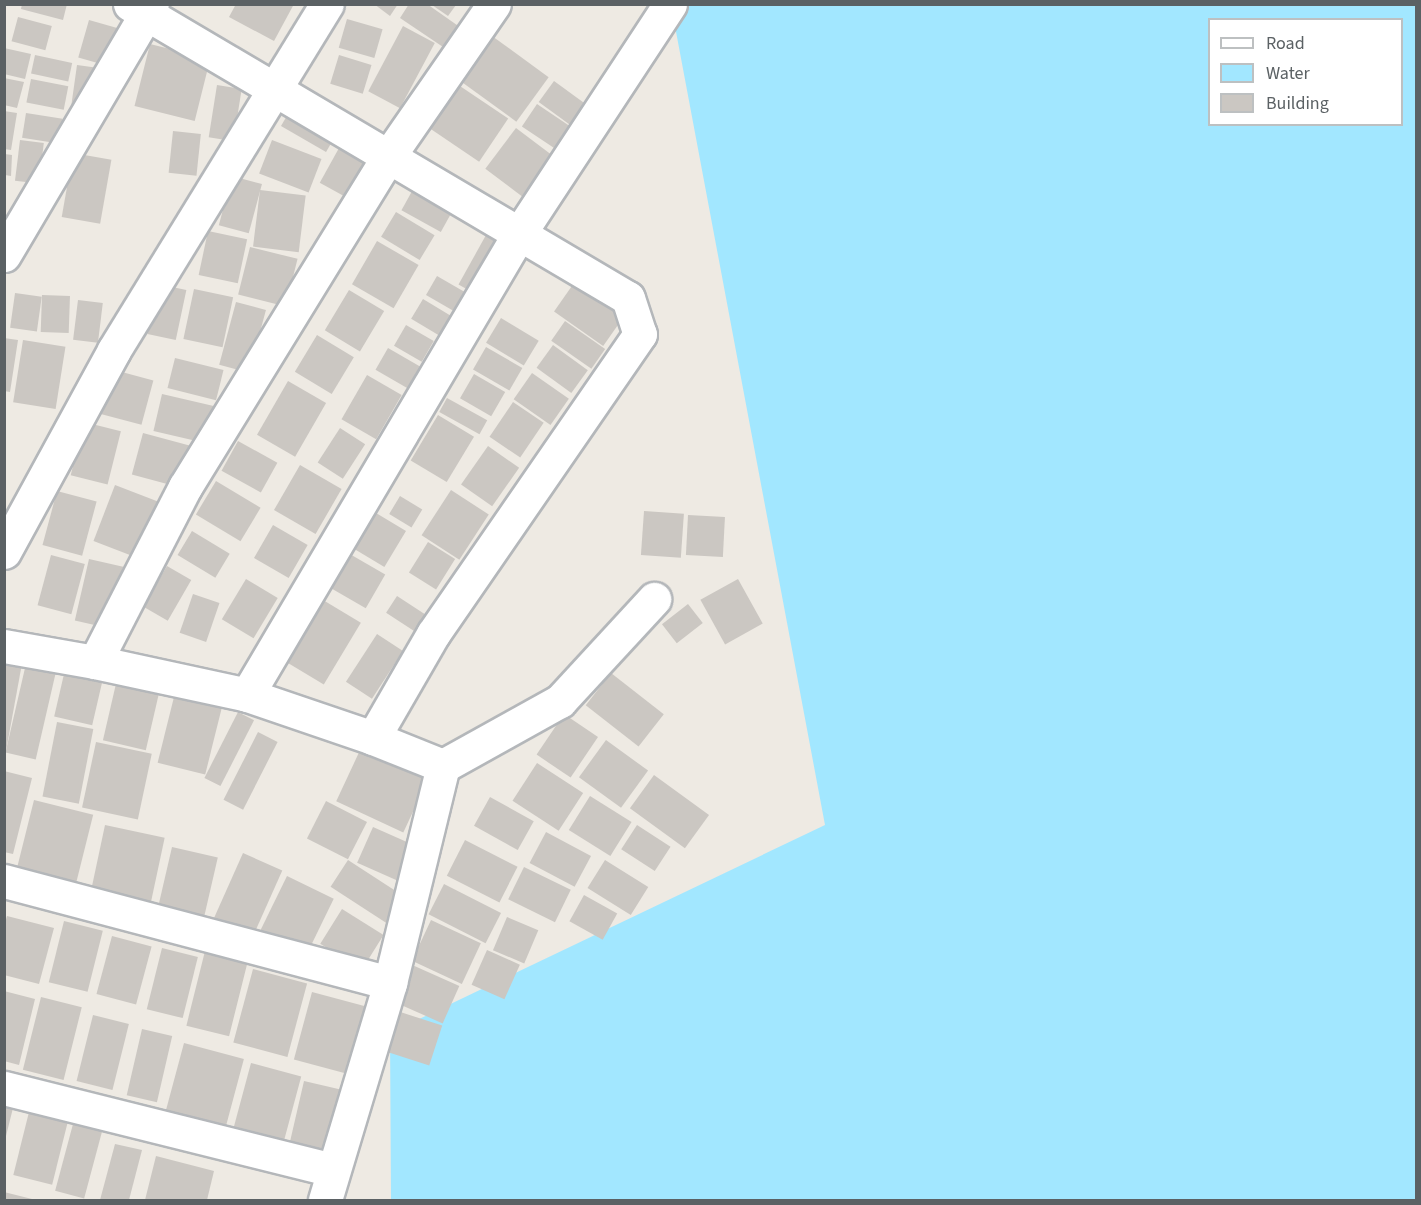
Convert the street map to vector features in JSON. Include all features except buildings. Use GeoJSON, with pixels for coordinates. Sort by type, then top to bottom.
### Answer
{"type":"FeatureCollection","features":[{"type":"Feature","properties":{"kind":"street"},"geometry":{"type":"LineString","coordinates":[[4,552],[114,350],[327,4]]}},
{"type":"Feature","properties":{"kind":"street"},"geometry":{"type":"LineString","coordinates":[[95,662],[184,487],[388,157],[495,4]]}},
{"type":"Feature","properties":{"kind":"street"},"geometry":{"type":"LineString","coordinates":[[248,695],[519,234],[670,4]]}},
{"type":"Feature","properties":{"kind":"street"},"geometry":{"type":"LineString","coordinates":[[4,255],[143,8],[274,89],[628,298],[640,334],[433,634],[373,738]]}},
{"type":"Feature","properties":{"kind":"street"},"geometry":{"type":"LineString","coordinates":[[4,1088],[329,1185],[390,983],[443,766],[560,701],[654,599]]}},
{"type":"Feature","properties":{"kind":"street"},"geometry":{"type":"LineString","coordinates":[[4,646],[95,662],[248,695],[373,738],[443,766]]}},
{"type":"Feature","properties":{"kind":"street"},"geometry":{"type":"LineString","coordinates":[[4,880],[390,983]]}},
{"type":"Feature","properties":{"kind":"water"},"geometry":{"type":"Polygon","coordinates":[[[671,5],[1416,5],[1416,1200],[391,1200],[390,1033],[825,825],[671,5]]]}}]}
